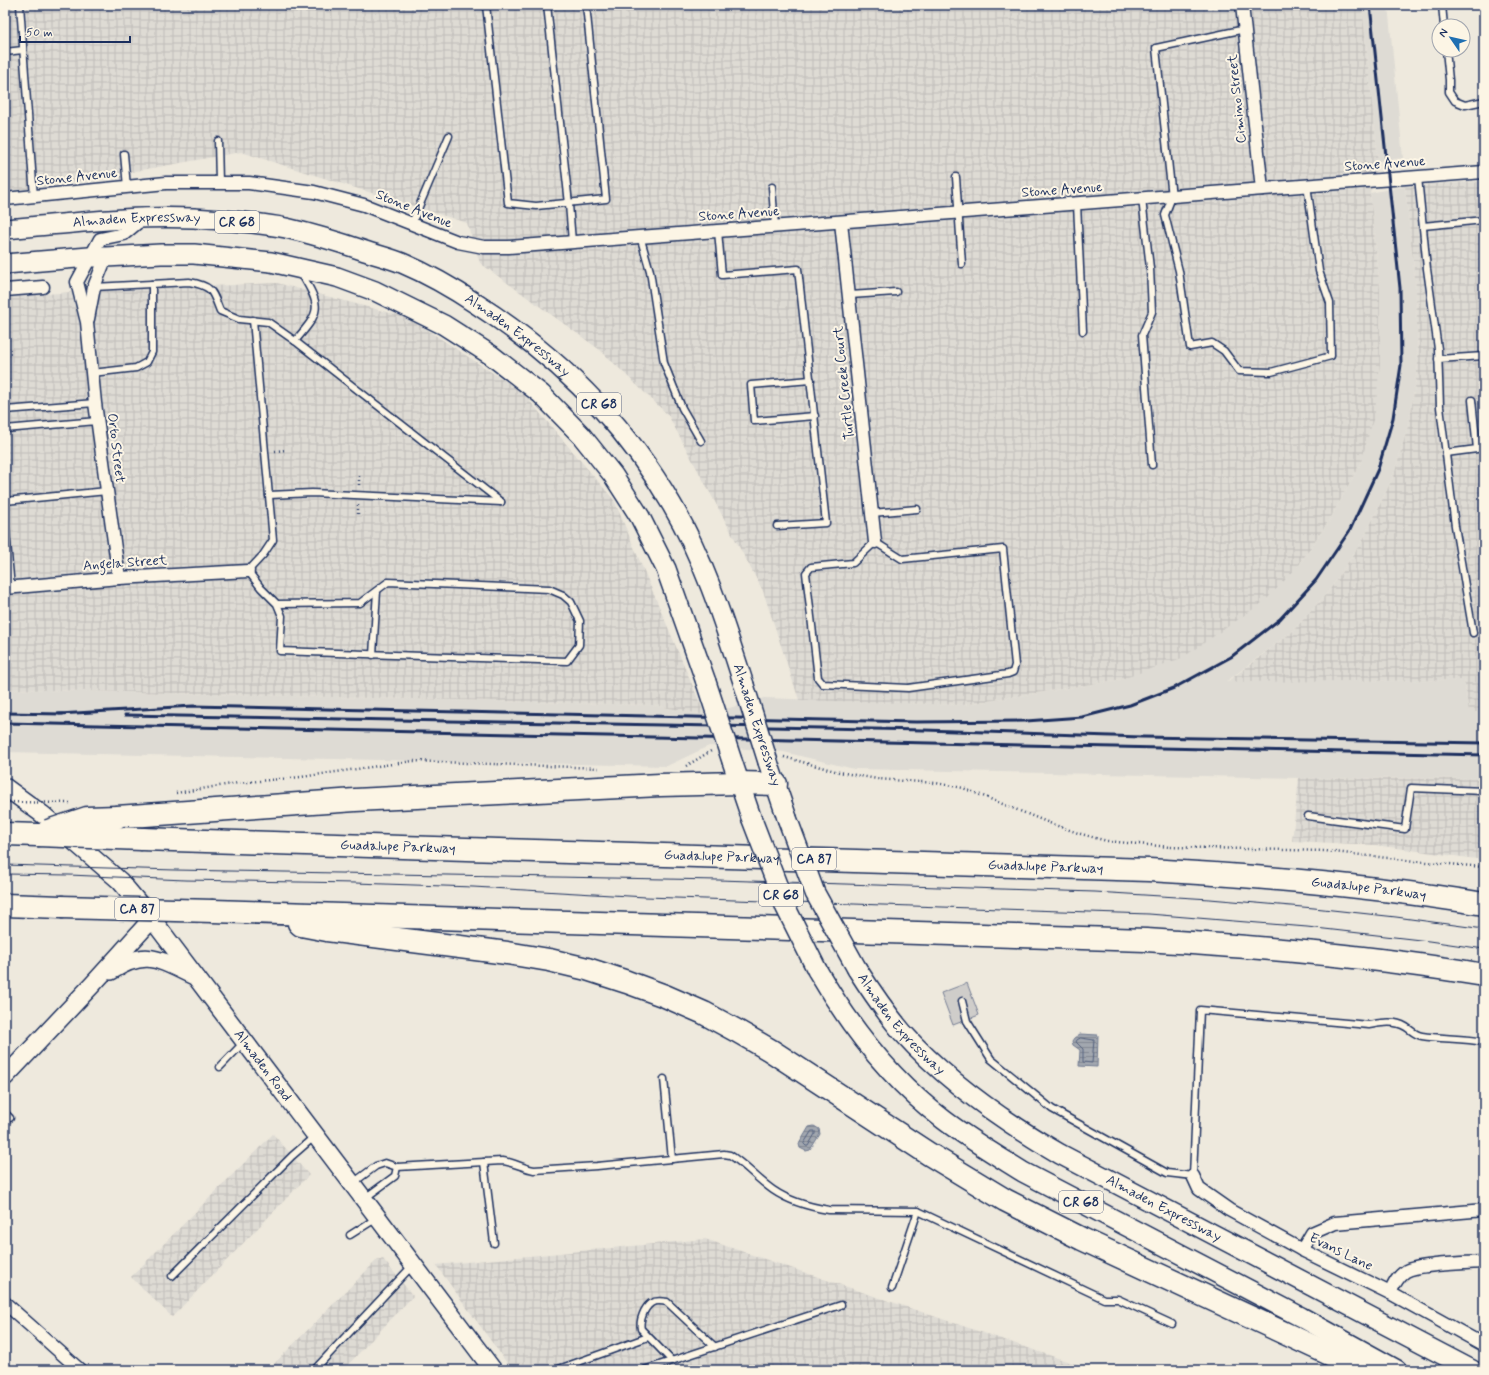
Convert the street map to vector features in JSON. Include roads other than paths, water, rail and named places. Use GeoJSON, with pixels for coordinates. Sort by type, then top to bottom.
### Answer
{"type":"FeatureCollection","features":[{"type":"Feature","properties":{"kind":"highway"},"geometry":{"type":"LineString","coordinates":[[38,835],[87,818],[355,800],[739,782],[776,784]]}},
{"type":"Feature","properties":{"kind":"highway","name":"Guadalupe Parkway"},"geometry":{"type":"LineString","coordinates":[[5,834],[1149,870],[1295,880],[1408,893],[1484,904]]}},
{"type":"Feature","properties":{"kind":"highway","name":"CA 87"},"geometry":{"type":"LineString","coordinates":[[5,905],[1146,940],[1338,955],[1484,975]]}},
{"type":"Feature","properties":{"kind":"highway"},"geometry":{"type":"LineString","coordinates":[[284,913],[301,925],[327,930],[507,953],[549,960],[587,969],[664,996],[704,1013],[750,1038],[929,1154],[1005,1200],[1088,1242],[1364,1370]]}},
{"type":"Feature","properties":{"kind":"main road","name":"Almaden Expressway"},"geometry":{"type":"LineString","coordinates":[[5,229],[142,219],[192,218],[285,228],[350,246],[402,263],[463,295],[496,316],[532,342],[592,397],[620,429],[650,468],[673,507],[708,578],[787,818],[816,893],[857,969],[881,1006],[903,1033],[928,1059],[981,1103],[1010,1124],[1060,1154],[1472,1370]]}},
{"type":"Feature","properties":{"kind":"main road","name":"CR G8"},"geometry":{"type":"LineString","coordinates":[[5,264],[98,257],[194,254],[271,262],[297,267],[337,278],[375,291],[444,325],[492,355],[542,394],[581,436],[613,475],[640,517],[666,569],[751,816],[786,908],[817,970],[848,1019],[870,1048],[903,1084],[943,1119],[984,1148],[1023,1172],[1301,1316],[1397,1370]]}},
{"type":"Feature","properties":{"kind":"street","name":"Cimino Street"},"geometry":{"type":"LineString","coordinates":[[1242,5],[1262,189]]}},
{"type":"Feature","properties":{"kind":"street","name":"Stone Avenue"},"geometry":{"type":"LineString","coordinates":[[5,199],[166,183],[249,183],[314,192],[364,205],[458,242],[484,248],[509,248],[640,236],[960,213],[1484,172]]}},
{"type":"Feature","properties":{"kind":"street","name":"Orto Street"},"geometry":{"type":"LineString","coordinates":[[87,322],[94,287],[100,238],[124,234],[142,219]]}},
{"type":"Feature","properties":{"kind":"street","name":"Turtle Creek Court"},"geometry":{"type":"LineString","coordinates":[[841,222],[875,542]]}},
{"type":"Feature","properties":{"kind":"street","name":"Orto Street"},"geometry":{"type":"LineString","coordinates":[[98,257],[77,282],[87,322],[91,349],[97,421],[118,578]]}},
{"type":"Feature","properties":{"kind":"street"},"geometry":{"type":"LineString","coordinates":[[5,290],[44,287]]}},
{"type":"Feature","properties":{"kind":"street","name":"Angela Street"},"geometry":{"type":"LineString","coordinates":[[8,588],[118,578],[248,571]]}},
{"type":"Feature","properties":{"kind":"street","name":"Almaden Road"},"geometry":{"type":"LineString","coordinates":[[5,787],[42,814],[109,872],[120,882],[152,920],[378,1217],[492,1370]]}},
{"type":"Feature","properties":{"kind":"street"},"geometry":{"type":"LineString","coordinates":[[5,1077],[152,920]]}},
{"type":"Feature","properties":{"kind":"street"},"geometry":{"type":"LineString","coordinates":[[93,984],[118,966],[130,960],[147,957],[167,962],[195,977]]}},
{"type":"Feature","properties":{"kind":"street","name":"Evans Lane"},"geometry":{"type":"LineString","coordinates":[[1193,1176],[1199,1189],[1229,1210],[1302,1250],[1390,1293],[1484,1345]]}},
{"type":"Feature","properties":{"kind":"street"},"geometry":{"type":"LineString","coordinates":[[1302,1250],[1312,1233],[1335,1223],[1484,1210]]}},
{"type":"Feature","properties":{"kind":"street"},"geometry":{"type":"LineString","coordinates":[[1390,1293],[1397,1279],[1407,1270],[1419,1267],[1484,1262]]}},
{"type":"Feature","properties":{"kind":"street"},"geometry":{"type":"LineString","coordinates":[[5,1303],[80,1370]]}},
{"type":"Feature","properties":{"kind":"lane"},"geometry":{"type":"LineString","coordinates":[[20,5],[34,197]]}},
{"type":"Feature","properties":{"kind":"lane"},"geometry":{"type":"LineString","coordinates":[[486,5],[508,203],[536,206],[570,204],[606,199],[586,5]]}},
{"type":"Feature","properties":{"kind":"lane"},"geometry":{"type":"LineString","coordinates":[[547,5],[570,204],[572,242]]}},
{"type":"Feature","properties":{"kind":"lane"},"geometry":{"type":"LineString","coordinates":[[1442,5],[1443,18]]}},
{"type":"Feature","properties":{"kind":"lane"},"geometry":{"type":"LineString","coordinates":[[1245,29],[1156,48],[1172,196],[1165,215],[1179,271],[1190,347],[1212,343],[1224,351],[1239,371],[1271,372],[1331,356],[1330,302],[1319,271],[1307,186]]}},
{"type":"Feature","properties":{"kind":"lane"},"geometry":{"type":"LineString","coordinates":[[5,52],[23,50]]}},
{"type":"Feature","properties":{"kind":"lane"},"geometry":{"type":"LineString","coordinates":[[1447,58],[1450,80],[1448,92],[1455,101],[1465,105],[1484,102]]}},
{"type":"Feature","properties":{"kind":"lane"},"geometry":{"type":"LineString","coordinates":[[412,223],[449,136]]}},
{"type":"Feature","properties":{"kind":"lane"},"geometry":{"type":"LineString","coordinates":[[218,141],[219,182]]}},
{"type":"Feature","properties":{"kind":"lane"},"geometry":{"type":"LineString","coordinates":[[124,154],[127,187]]}},
{"type":"Feature","properties":{"kind":"lane"},"geometry":{"type":"LineString","coordinates":[[956,177],[960,213],[962,264]]}},
{"type":"Feature","properties":{"kind":"lane"},"geometry":{"type":"LineString","coordinates":[[1418,177],[1438,359],[1440,407],[1455,526],[1473,633]]}},
{"type":"Feature","properties":{"kind":"lane"},"geometry":{"type":"LineString","coordinates":[[772,187],[775,227]]}},
{"type":"Feature","properties":{"kind":"lane"},"geometry":{"type":"LineString","coordinates":[[1142,199],[1150,268],[1152,312],[1142,335],[1152,465]]}},
{"type":"Feature","properties":{"kind":"lane"},"geometry":{"type":"LineString","coordinates":[[1077,204],[1083,331]]}},
{"type":"Feature","properties":{"kind":"lane"},"geometry":{"type":"LineString","coordinates":[[1423,226],[1484,220]]}},
{"type":"Feature","properties":{"kind":"lane"},"geometry":{"type":"LineString","coordinates":[[718,231],[722,275],[798,269],[826,523],[777,526]]}},
{"type":"Feature","properties":{"kind":"lane"},"geometry":{"type":"LineString","coordinates":[[640,236],[650,271],[664,363],[682,408],[701,441]]}},
{"type":"Feature","properties":{"kind":"lane"},"geometry":{"type":"LineString","coordinates":[[295,341],[311,322],[316,305],[315,297],[297,267]]}},
{"type":"Feature","properties":{"kind":"lane"},"geometry":{"type":"LineString","coordinates":[[94,287],[189,282],[202,284],[210,289],[220,311],[239,319],[268,322],[295,341],[501,502],[312,493],[269,496]]}},
{"type":"Feature","properties":{"kind":"lane"},"geometry":{"type":"LineString","coordinates":[[92,373],[136,368],[148,362],[152,352],[152,284]]}},
{"type":"Feature","properties":{"kind":"lane"},"geometry":{"type":"LineString","coordinates":[[850,296],[896,292]]}},
{"type":"Feature","properties":{"kind":"lane"},"geometry":{"type":"LineString","coordinates":[[253,320],[273,540],[263,555],[248,571],[277,604],[282,616],[280,651],[567,661],[579,645],[580,621],[576,611],[571,602],[563,595],[549,589],[388,582],[360,603],[277,604]]}},
{"type":"Feature","properties":{"kind":"lane"},"geometry":{"type":"LineString","coordinates":[[1438,359],[1484,356]]}},
{"type":"Feature","properties":{"kind":"lane"},"geometry":{"type":"LineString","coordinates":[[811,380],[751,385],[754,421],[814,416]]}},
{"type":"Feature","properties":{"kind":"lane"},"geometry":{"type":"LineString","coordinates":[[1472,400],[1477,448]]}},
{"type":"Feature","properties":{"kind":"lane"},"geometry":{"type":"LineString","coordinates":[[5,410],[95,403]]}},
{"type":"Feature","properties":{"kind":"lane"},"geometry":{"type":"LineString","coordinates":[[5,429],[97,421]]}},
{"type":"Feature","properties":{"kind":"lane"},"geometry":{"type":"LineString","coordinates":[[1446,453],[1484,448]]}},
{"type":"Feature","properties":{"kind":"lane"},"geometry":{"type":"LineString","coordinates":[[5,501],[106,491]]}},
{"type":"Feature","properties":{"kind":"lane"},"geometry":{"type":"LineString","coordinates":[[872,513],[917,509]]}},
{"type":"Feature","properties":{"kind":"lane"},"geometry":{"type":"LineString","coordinates":[[5,521],[8,588]]}},
{"type":"Feature","properties":{"kind":"lane"},"geometry":{"type":"LineString","coordinates":[[875,542],[902,559],[1003,549],[1015,666],[1013,672],[1008,674],[908,688],[823,684],[818,678],[806,573],[811,567],[853,563],[875,542]]}},
{"type":"Feature","properties":{"kind":"lane"},"geometry":{"type":"LineString","coordinates":[[373,655],[376,591]]}},
{"type":"Feature","properties":{"kind":"lane"},"geometry":{"type":"LineString","coordinates":[[1308,816],[1405,829],[1411,788],[1484,791]]}},
{"type":"Feature","properties":{"kind":"lane"},"geometry":{"type":"LineString","coordinates":[[962,1001],[967,1021],[991,1059],[1052,1109],[1167,1173],[1193,1176],[1200,1010],[1369,1025],[1384,1022],[1394,1023],[1405,1026],[1420,1036],[1484,1042]]}},
{"type":"Feature","properties":{"kind":"lane"},"geometry":{"type":"LineString","coordinates":[[220,1067],[244,1042]]}},
{"type":"Feature","properties":{"kind":"lane"},"geometry":{"type":"LineString","coordinates":[[664,1079],[672,1159]]}},
{"type":"Feature","properties":{"kind":"lane"},"geometry":{"type":"LineString","coordinates":[[172,1276],[292,1156],[315,1136]]}},
{"type":"Feature","properties":{"kind":"lane"},"geometry":{"type":"LineString","coordinates":[[352,1183],[376,1166],[385,1163],[397,1167],[502,1160],[534,1170],[598,1166],[724,1154],[730,1155],[774,1191],[796,1202],[815,1208],[829,1210],[918,1211],[1104,1299],[1118,1299],[1172,1324]]}},
{"type":"Feature","properties":{"kind":"lane"},"geometry":{"type":"LineString","coordinates":[[484,1162],[494,1243]]}},
{"type":"Feature","properties":{"kind":"lane"},"geometry":{"type":"LineString","coordinates":[[364,1199],[395,1176],[397,1167]]}},
{"type":"Feature","properties":{"kind":"lane"},"geometry":{"type":"LineString","coordinates":[[892,1288],[918,1211]]}},
{"type":"Feature","properties":{"kind":"lane"},"geometry":{"type":"LineString","coordinates":[[350,1235],[378,1217]]}},
{"type":"Feature","properties":{"kind":"lane"},"geometry":{"type":"LineString","coordinates":[[314,1370],[413,1264]]}},
{"type":"Feature","properties":{"kind":"lane"},"geometry":{"type":"LineString","coordinates":[[672,1361],[641,1329],[639,1323],[640,1319],[651,1303],[659,1300],[667,1302],[715,1347]]}},
{"type":"Feature","properties":{"kind":"lane"},"geometry":{"type":"LineString","coordinates":[[644,1370],[841,1305]]}},
{"type":"Feature","properties":{"kind":"lane"},"geometry":{"type":"LineString","coordinates":[[556,1370],[648,1337]]}},
{"type":"Feature","properties":{"kind":"water"},"geometry":{"type":"Polygon","coordinates":[[[1080,1034],[1098,1035],[1097,1067],[1079,1066],[1080,1050],[1073,1045],[1072,1041],[1080,1034]]]}},
{"type":"Feature","properties":{"kind":"water"},"geometry":{"type":"Polygon","coordinates":[[[814,1126],[819,1129],[820,1134],[810,1150],[806,1151],[800,1148],[799,1144],[809,1127],[814,1126]]]}},
{"type":"Feature","properties":{"kind":"tram line"},"geometry":{"type":"LineString","coordinates":[[5,865],[175,870],[719,880],[1095,892],[1210,899],[1314,908],[1484,929]]}},
{"type":"Feature","properties":{"kind":"tram line"},"geometry":{"type":"LineString","coordinates":[[5,874],[473,887],[646,897],[1149,914],[1307,927],[1484,949]]}},
{"type":"Feature","properties":{"kind":"railway"},"geometry":{"type":"LineString","coordinates":[[59,714],[193,706],[916,722],[1026,721],[1082,717],[1130,705],[1174,688],[1231,657],[1280,619],[1316,580],[1350,530],[1378,469],[1393,418],[1401,365],[1400,288],[1370,5]]}},
{"type":"Feature","properties":{"kind":"railway"},"geometry":{"type":"LineString","coordinates":[[5,713],[63,714]]}},
{"type":"Feature","properties":{"kind":"railway"},"geometry":{"type":"LineString","coordinates":[[125,715],[924,730],[1142,737],[1484,743]]}},
{"type":"Feature","properties":{"kind":"railway"},"geometry":{"type":"LineString","coordinates":[[5,723],[1484,755]]}}]}
